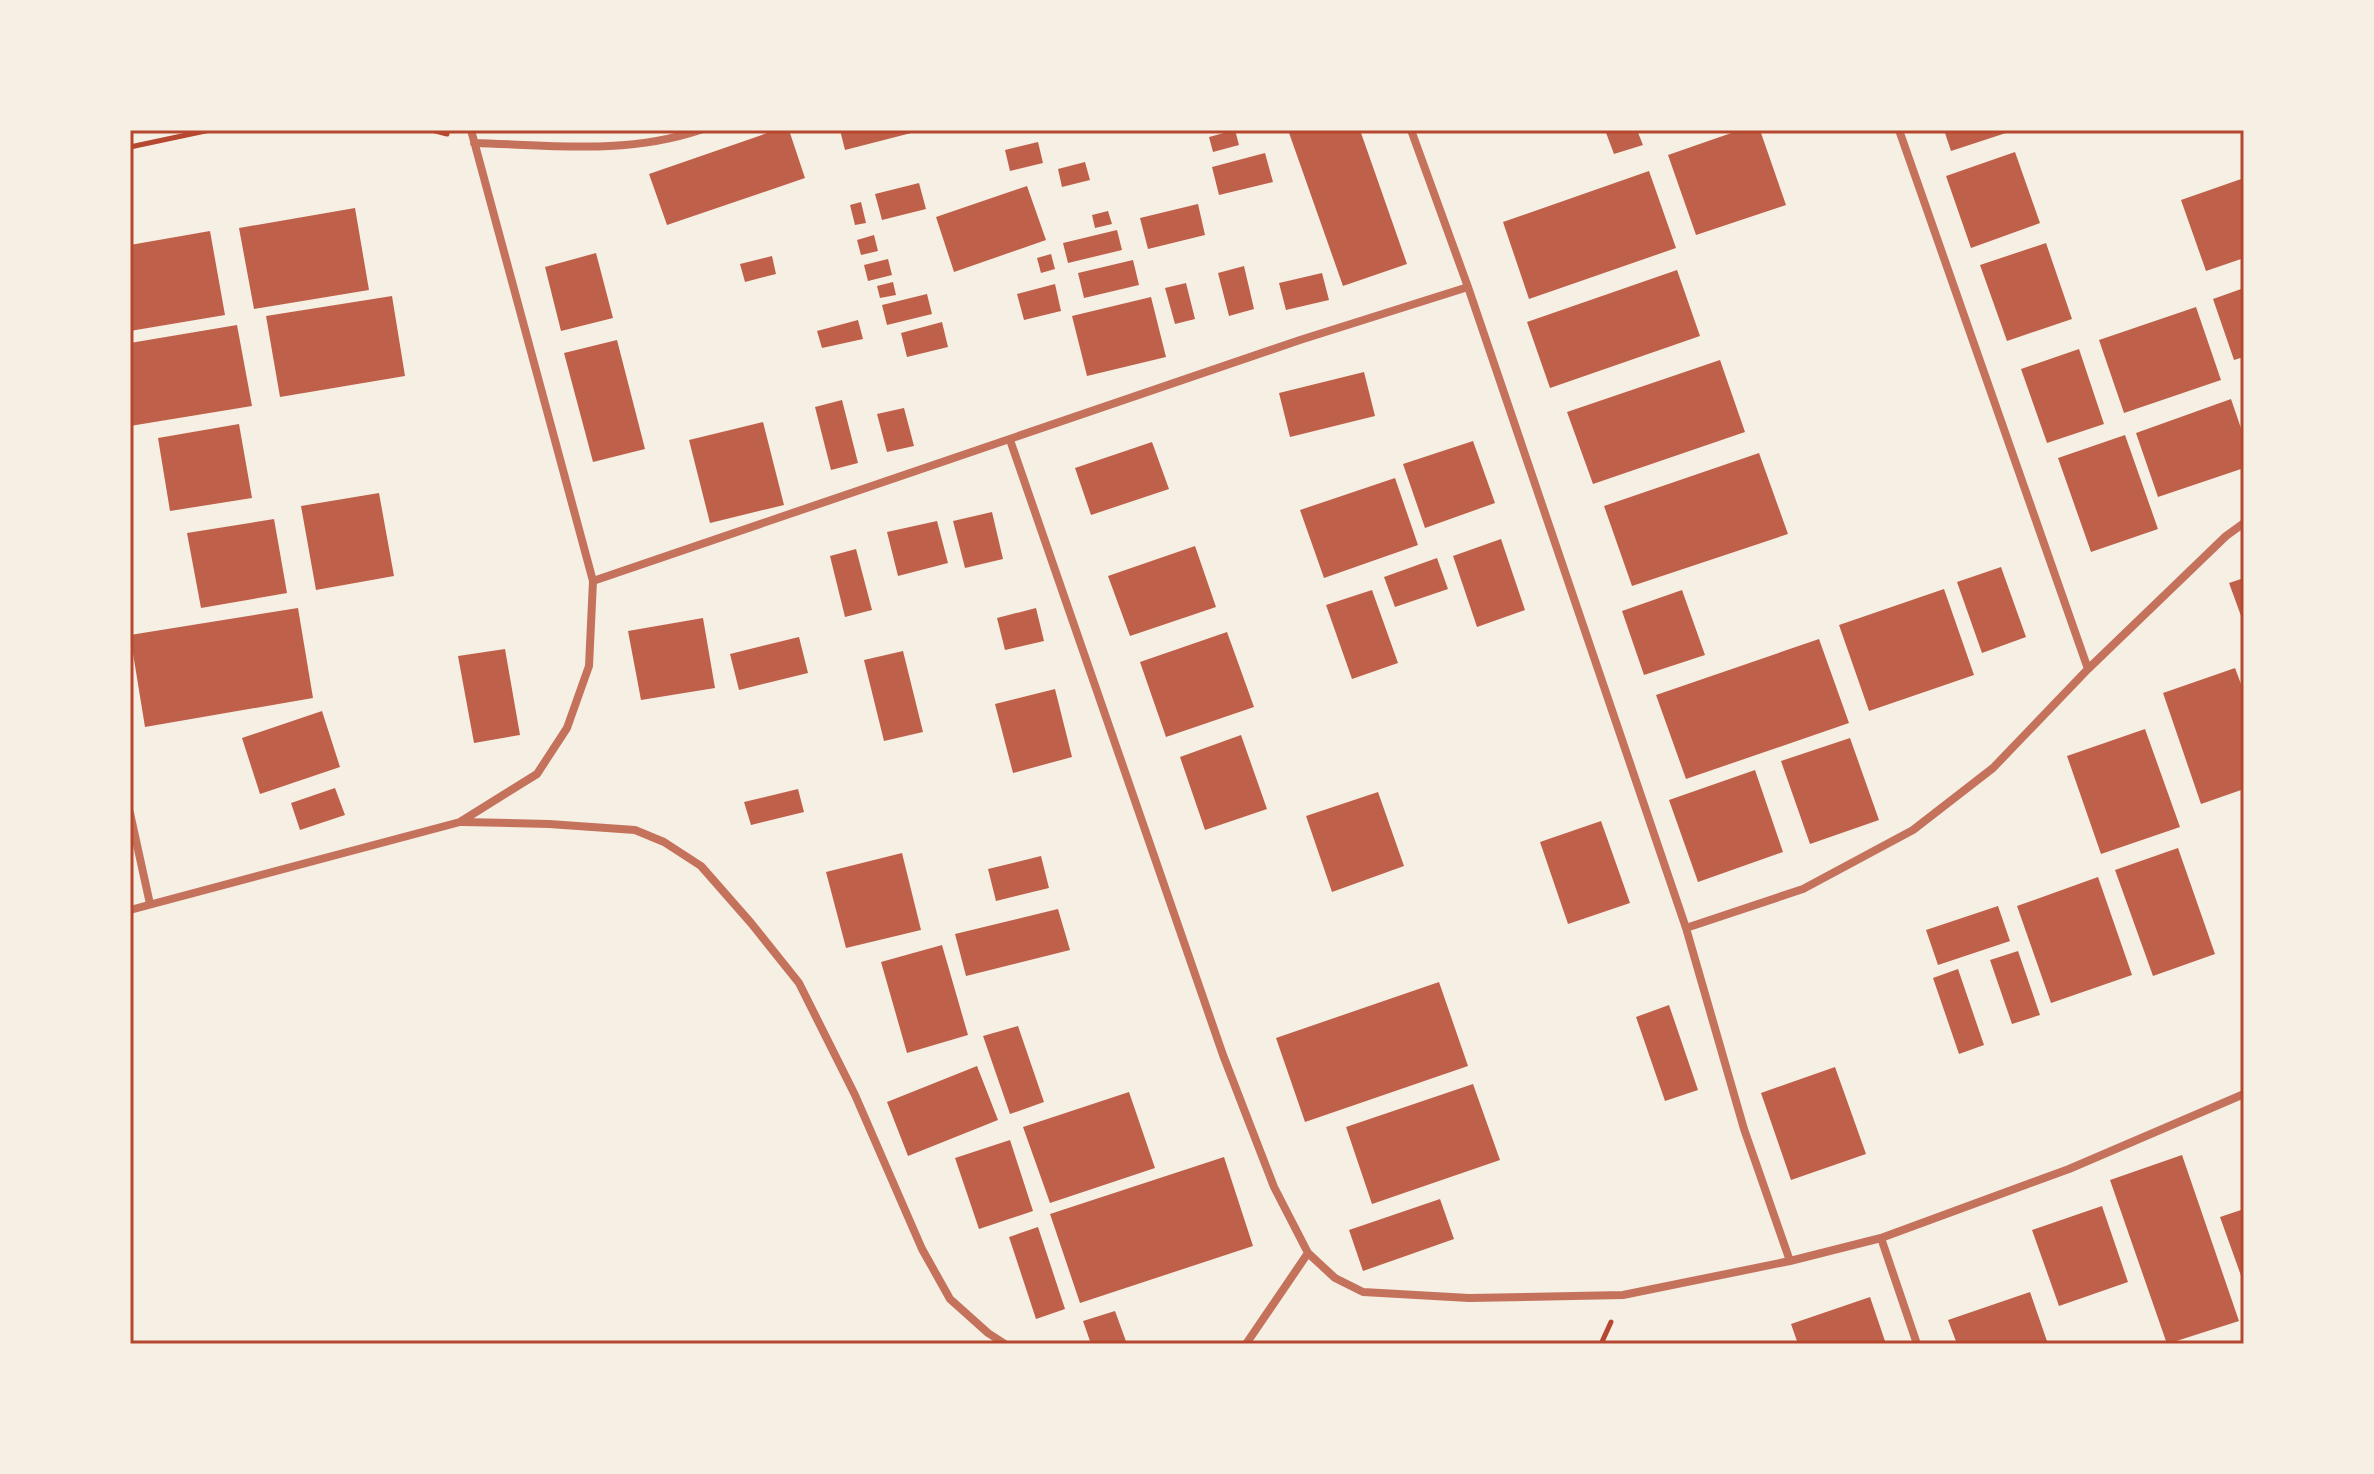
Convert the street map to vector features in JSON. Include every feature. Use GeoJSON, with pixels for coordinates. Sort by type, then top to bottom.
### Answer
{"type":"FeatureCollection","features":[{"type":"Feature","properties":{"kind":"street"},"geometry":{"type":"LineString","coordinates":[[460,822],[537,774],[567,728],[589,666],[593,581],[471,130]]}},
{"type":"Feature","properties":{"kind":"street"},"geometry":{"type":"LineString","coordinates":[[474,143],[603,148],[638,145],[700,130]]}},
{"type":"Feature","properties":{"kind":"street"},"geometry":{"type":"LineString","coordinates":[[1411,130],[1468,287],[1686,928],[1744,1129],[1790,1261]]}},
{"type":"Feature","properties":{"kind":"street"},"geometry":{"type":"LineString","coordinates":[[1899,130],[2088,669]]}},
{"type":"Feature","properties":{"kind":"street"},"geometry":{"type":"LineString","coordinates":[[593,581],[1300,340],[1468,287]]}},
{"type":"Feature","properties":{"kind":"street"},"geometry":{"type":"LineString","coordinates":[[1010,440],[1223,1055],[1274,1187],[1308,1253],[1335,1278],[1363,1292],[1469,1298],[1623,1295],[1790,1261],[1881,1238],[2069,1169],[2244,1094]]}},
{"type":"Feature","properties":{"kind":"street"},"geometry":{"type":"LineString","coordinates":[[1686,928],[1803,889],[1913,830],[1993,768],[2088,669],[2226,536],[2244,523]]}},
{"type":"Feature","properties":{"kind":"street"},"geometry":{"type":"LineString","coordinates":[[130,813],[150,904]]}},
{"type":"Feature","properties":{"kind":"street"},"geometry":{"type":"LineString","coordinates":[[130,910],[460,822],[635,830],[664,842],[701,866],[799,983],[855,1095],[922,1249],[950,1299],[1005,1344]]}},
{"type":"Feature","properties":{"kind":"street"},"geometry":{"type":"LineString","coordinates":[[1881,1238],[1917,1344]]}},
{"type":"Feature","properties":{"kind":"street"},"geometry":{"type":"LineString","coordinates":[[1246,1344],[1308,1253]]}},
{"type":"Feature","properties":{"kind":"path"},"geometry":{"type":"LineString","coordinates":[[130,147],[210,130]]}},
{"type":"Feature","properties":{"kind":"building"},"geometry":{"type":"Polygon","coordinates":[[[776,130],[789,130],[805,178],[667,225],[649,174],[776,130]]]}},
{"type":"Feature","properties":{"kind":"building"},"geometry":{"type":"Polygon","coordinates":[[[840,130],[919,130],[919,131],[845,150],[840,130]]]}},
{"type":"Feature","properties":{"kind":"building"},"geometry":{"type":"Polygon","coordinates":[[[1235,130],[1239,145],[1213,152],[1209,137],[1235,130]]]}},
{"type":"Feature","properties":{"kind":"building"},"geometry":{"type":"Polygon","coordinates":[[[1288,130],[1360,130],[1407,264],[1343,286],[1288,130]]]}},
{"type":"Feature","properties":{"kind":"building"},"geometry":{"type":"Polygon","coordinates":[[[1605,130],[1637,130],[1643,145],[1614,154],[1605,130]]]}},
{"type":"Feature","properties":{"kind":"building"},"geometry":{"type":"Polygon","coordinates":[[[1740,130],[1760,130],[1786,205],[1696,235],[1668,155],[1740,130]]]}},
{"type":"Feature","properties":{"kind":"building"},"geometry":{"type":"Polygon","coordinates":[[[1944,130],[2011,130],[2012,131],[1951,151],[1944,130]]]}},
{"type":"Feature","properties":{"kind":"building"},"geometry":{"type":"Polygon","coordinates":[[[1038,142],[1043,163],[1010,171],[1005,150],[1038,142]]]}},
{"type":"Feature","properties":{"kind":"building"},"geometry":{"type":"Polygon","coordinates":[[[2015,152],[2040,223],[1971,248],[1946,176],[2015,152]]]}},
{"type":"Feature","properties":{"kind":"building"},"geometry":{"type":"Polygon","coordinates":[[[1265,153],[1273,182],[1219,195],[1212,167],[1265,153]]]}},
{"type":"Feature","properties":{"kind":"building"},"geometry":{"type":"Polygon","coordinates":[[[1085,162],[1090,180],[1062,187],[1058,169],[1085,162]]]}},
{"type":"Feature","properties":{"kind":"building"},"geometry":{"type":"Polygon","coordinates":[[[1649,171],[1676,248],[1529,299],[1503,222],[1649,171]]]}},
{"type":"Feature","properties":{"kind":"building"},"geometry":{"type":"Polygon","coordinates":[[[2244,178],[2244,258],[2206,271],[2181,200],[2244,178]]]}},
{"type":"Feature","properties":{"kind":"building"},"geometry":{"type":"Polygon","coordinates":[[[919,183],[926,209],[882,220],[875,194],[919,183]]]}},
{"type":"Feature","properties":{"kind":"building"},"geometry":{"type":"Polygon","coordinates":[[[1027,186],[1046,240],[954,272],[936,217],[1027,186]]]}},
{"type":"Feature","properties":{"kind":"building"},"geometry":{"type":"Polygon","coordinates":[[[861,202],[866,223],[855,225],[850,205],[861,202]]]}},
{"type":"Feature","properties":{"kind":"building"},"geometry":{"type":"Polygon","coordinates":[[[1198,204],[1205,235],[1148,249],[1140,218],[1198,204]]]}},
{"type":"Feature","properties":{"kind":"building"},"geometry":{"type":"Polygon","coordinates":[[[355,208],[369,290],[254,309],[239,228],[355,208]]]}},
{"type":"Feature","properties":{"kind":"building"},"geometry":{"type":"Polygon","coordinates":[[[1108,211],[1112,224],[1095,228],[1092,215],[1108,211]]]}},
{"type":"Feature","properties":{"kind":"building"},"geometry":{"type":"Polygon","coordinates":[[[1117,230],[1122,250],[1068,263],[1063,243],[1117,230]]]}},
{"type":"Feature","properties":{"kind":"building"},"geometry":{"type":"Polygon","coordinates":[[[210,231],[225,315],[130,331],[130,245],[210,231]]]}},
{"type":"Feature","properties":{"kind":"building"},"geometry":{"type":"Polygon","coordinates":[[[874,235],[878,251],[861,255],[857,240],[874,235]]]}},
{"type":"Feature","properties":{"kind":"building"},"geometry":{"type":"Polygon","coordinates":[[[2046,243],[2072,319],[2007,341],[1980,265],[2046,243]]]}},
{"type":"Feature","properties":{"kind":"building"},"geometry":{"type":"Polygon","coordinates":[[[596,253],[613,318],[561,331],[545,267],[596,253]]]}},
{"type":"Feature","properties":{"kind":"building"},"geometry":{"type":"Polygon","coordinates":[[[1051,254],[1055,269],[1041,273],[1037,258],[1051,254]]]}},
{"type":"Feature","properties":{"kind":"building"},"geometry":{"type":"Polygon","coordinates":[[[772,256],[776,274],[745,282],[740,264],[772,256]]]}},
{"type":"Feature","properties":{"kind":"building"},"geometry":{"type":"Polygon","coordinates":[[[888,259],[892,275],[868,281],[864,265],[888,259]]]}},
{"type":"Feature","properties":{"kind":"building"},"geometry":{"type":"Polygon","coordinates":[[[1133,260],[1139,285],[1084,298],[1078,273],[1133,260]]]}},
{"type":"Feature","properties":{"kind":"building"},"geometry":{"type":"Polygon","coordinates":[[[1244,266],[1254,309],[1229,316],[1218,273],[1244,266]]]}},
{"type":"Feature","properties":{"kind":"building"},"geometry":{"type":"Polygon","coordinates":[[[1677,270],[1700,336],[1550,388],[1527,322],[1677,270]]]}},
{"type":"Feature","properties":{"kind":"building"},"geometry":{"type":"Polygon","coordinates":[[[1322,273],[1329,300],[1286,310],[1279,283],[1322,273]]]}},
{"type":"Feature","properties":{"kind":"building"},"geometry":{"type":"Polygon","coordinates":[[[893,282],[896,295],[880,298],[877,286],[893,282]]]}},
{"type":"Feature","properties":{"kind":"building"},"geometry":{"type":"Polygon","coordinates":[[[1186,283],[1195,319],[1175,324],[1165,288],[1186,283]]]}},
{"type":"Feature","properties":{"kind":"building"},"geometry":{"type":"Polygon","coordinates":[[[1055,284],[1061,311],[1024,320],[1017,294],[1055,284]]]}},
{"type":"Feature","properties":{"kind":"building"},"geometry":{"type":"Polygon","coordinates":[[[2244,288],[2244,357],[2234,360],[2213,299],[2244,288]]]}},
{"type":"Feature","properties":{"kind":"building"},"geometry":{"type":"Polygon","coordinates":[[[927,294],[932,314],[887,325],[882,305],[927,294]]]}},
{"type":"Feature","properties":{"kind":"building"},"geometry":{"type":"Polygon","coordinates":[[[392,296],[405,376],[280,397],[266,316],[392,296]]]}},
{"type":"Feature","properties":{"kind":"building"},"geometry":{"type":"Polygon","coordinates":[[[1151,297],[1166,357],[1087,376],[1072,316],[1151,297]]]}},
{"type":"Feature","properties":{"kind":"building"},"geometry":{"type":"Polygon","coordinates":[[[2196,307],[2221,380],[2124,413],[2099,340],[2196,307]]]}},
{"type":"Feature","properties":{"kind":"building"},"geometry":{"type":"Polygon","coordinates":[[[858,320],[863,339],[822,348],[817,331],[858,320]]]}},
{"type":"Feature","properties":{"kind":"building"},"geometry":{"type":"Polygon","coordinates":[[[942,322],[948,347],[907,357],[901,333],[942,322]]]}},
{"type":"Feature","properties":{"kind":"building"},"geometry":{"type":"Polygon","coordinates":[[[237,325],[252,406],[130,426],[130,343],[237,325]]]}},
{"type":"Feature","properties":{"kind":"building"},"geometry":{"type":"Polygon","coordinates":[[[617,340],[645,449],[593,462],[564,353],[617,340]]]}},
{"type":"Feature","properties":{"kind":"building"},"geometry":{"type":"Polygon","coordinates":[[[2079,349],[2104,424],[2047,443],[2021,369],[2079,349]]]}},
{"type":"Feature","properties":{"kind":"building"},"geometry":{"type":"Polygon","coordinates":[[[1720,360],[1745,432],[1593,484],[1567,412],[1720,360]]]}},
{"type":"Feature","properties":{"kind":"building"},"geometry":{"type":"Polygon","coordinates":[[[1364,372],[1375,416],[1290,437],[1279,393],[1364,372]]]}},
{"type":"Feature","properties":{"kind":"building"},"geometry":{"type":"Polygon","coordinates":[[[2231,399],[2244,437],[2244,468],[2158,497],[2136,433],[2231,399]]]}},
{"type":"Feature","properties":{"kind":"building"},"geometry":{"type":"Polygon","coordinates":[[[842,400],[858,463],[831,470],[815,407],[842,400]]]}},
{"type":"Feature","properties":{"kind":"building"},"geometry":{"type":"Polygon","coordinates":[[[904,408],[914,446],[887,452],[877,414],[904,408]]]}},
{"type":"Feature","properties":{"kind":"building"},"geometry":{"type":"Polygon","coordinates":[[[763,422],[784,505],[710,523],[689,440],[763,422]]]}},
{"type":"Feature","properties":{"kind":"building"},"geometry":{"type":"Polygon","coordinates":[[[239,424],[252,498],[170,511],[158,438],[239,424]]]}},
{"type":"Feature","properties":{"kind":"building"},"geometry":{"type":"Polygon","coordinates":[[[2125,435],[2158,529],[2091,552],[2058,458],[2125,435]]]}},
{"type":"Feature","properties":{"kind":"building"},"geometry":{"type":"Polygon","coordinates":[[[1473,441],[1495,503],[1425,528],[1403,464],[1473,441]]]}},
{"type":"Feature","properties":{"kind":"building"},"geometry":{"type":"Polygon","coordinates":[[[1152,442],[1169,489],[1091,515],[1075,468],[1152,442]]]}},
{"type":"Feature","properties":{"kind":"building"},"geometry":{"type":"Polygon","coordinates":[[[1759,453],[1788,534],[1632,586],[1604,506],[1759,453]]]}},
{"type":"Feature","properties":{"kind":"building"},"geometry":{"type":"Polygon","coordinates":[[[1395,478],[1418,545],[1324,578],[1300,510],[1395,478]]]}},
{"type":"Feature","properties":{"kind":"building"},"geometry":{"type":"Polygon","coordinates":[[[379,493],[394,576],[316,590],[301,506],[379,493]]]}},
{"type":"Feature","properties":{"kind":"building"},"geometry":{"type":"Polygon","coordinates":[[[992,512],[1003,559],[965,568],[953,521],[992,512]]]}},
{"type":"Feature","properties":{"kind":"building"},"geometry":{"type":"Polygon","coordinates":[[[274,519],[287,593],[201,608],[187,533],[274,519]]]}},
{"type":"Feature","properties":{"kind":"building"},"geometry":{"type":"Polygon","coordinates":[[[937,521],[948,563],[898,576],[887,532],[937,521]]]}},
{"type":"Feature","properties":{"kind":"building"},"geometry":{"type":"Polygon","coordinates":[[[1501,539],[1525,610],[1477,627],[1453,556],[1501,539]]]}},
{"type":"Feature","properties":{"kind":"building"},"geometry":{"type":"Polygon","coordinates":[[[1195,546],[1216,607],[1130,636],[1108,576],[1195,546]]]}},
{"type":"Feature","properties":{"kind":"building"},"geometry":{"type":"Polygon","coordinates":[[[856,549],[872,610],[845,617],[830,556],[856,549]]]}},
{"type":"Feature","properties":{"kind":"building"},"geometry":{"type":"Polygon","coordinates":[[[1437,558],[1448,589],[1395,607],[1384,577],[1437,558]]]}},
{"type":"Feature","properties":{"kind":"building"},"geometry":{"type":"Polygon","coordinates":[[[2001,567],[2026,637],[1982,653],[1957,582],[2001,567]]]}},
{"type":"Feature","properties":{"kind":"building"},"geometry":{"type":"Polygon","coordinates":[[[2244,578],[2244,624],[2229,583],[2244,578]]]}},
{"type":"Feature","properties":{"kind":"building"},"geometry":{"type":"Polygon","coordinates":[[[1944,589],[1974,675],[1869,711],[1839,625],[1944,589]]]}},
{"type":"Feature","properties":{"kind":"building"},"geometry":{"type":"Polygon","coordinates":[[[1372,590],[1398,663],[1352,679],[1326,605],[1372,590]]]}},
{"type":"Feature","properties":{"kind":"building"},"geometry":{"type":"Polygon","coordinates":[[[1682,590],[1705,655],[1644,675],[1622,611],[1682,590]]]}},
{"type":"Feature","properties":{"kind":"building"},"geometry":{"type":"Polygon","coordinates":[[[298,608],[313,698],[145,727],[130,635],[298,608]]]}},
{"type":"Feature","properties":{"kind":"building"},"geometry":{"type":"Polygon","coordinates":[[[1036,608],[1044,641],[1005,650],[997,618],[1036,608]]]}},
{"type":"Feature","properties":{"kind":"building"},"geometry":{"type":"Polygon","coordinates":[[[703,618],[715,688],[641,700],[628,631],[703,618]]]}},
{"type":"Feature","properties":{"kind":"building"},"geometry":{"type":"Polygon","coordinates":[[[1227,632],[1254,707],[1166,737],[1140,662],[1227,632]]]}},
{"type":"Feature","properties":{"kind":"building"},"geometry":{"type":"Polygon","coordinates":[[[799,637],[808,673],[739,690],[730,654],[799,637]]]}},
{"type":"Feature","properties":{"kind":"building"},"geometry":{"type":"Polygon","coordinates":[[[1819,639],[1849,723],[1686,779],[1656,695],[1819,639]]]}},
{"type":"Feature","properties":{"kind":"building"},"geometry":{"type":"Polygon","coordinates":[[[505,649],[520,735],[474,743],[458,656],[505,649]]]}},
{"type":"Feature","properties":{"kind":"building"},"geometry":{"type":"Polygon","coordinates":[[[903,651],[923,732],[884,741],[864,660],[903,651]]]}},
{"type":"Feature","properties":{"kind":"building"},"geometry":{"type":"Polygon","coordinates":[[[2235,668],[2244,692],[2244,789],[2201,804],[2163,693],[2235,668]]]}},
{"type":"Feature","properties":{"kind":"building"},"geometry":{"type":"Polygon","coordinates":[[[1055,689],[1072,757],[1013,773],[995,704],[1055,689]]]}},
{"type":"Feature","properties":{"kind":"building"},"geometry":{"type":"Polygon","coordinates":[[[322,711],[340,767],[260,794],[242,738],[322,711]]]}},
{"type":"Feature","properties":{"kind":"building"},"geometry":{"type":"Polygon","coordinates":[[[2145,729],[2180,827],[2101,854],[2067,756],[2145,729]]]}},
{"type":"Feature","properties":{"kind":"building"},"geometry":{"type":"Polygon","coordinates":[[[1241,735],[1267,809],[1205,830],[1180,757],[1241,735]]]}},
{"type":"Feature","properties":{"kind":"building"},"geometry":{"type":"Polygon","coordinates":[[[1850,738],[1879,820],[1810,844],[1781,761],[1850,738]]]}},
{"type":"Feature","properties":{"kind":"building"},"geometry":{"type":"Polygon","coordinates":[[[1755,770],[1783,852],[1698,882],[1669,800],[1755,770]]]}},
{"type":"Feature","properties":{"kind":"building"},"geometry":{"type":"Polygon","coordinates":[[[335,788],[345,815],[300,830],[291,803],[335,788]]]}},
{"type":"Feature","properties":{"kind":"building"},"geometry":{"type":"Polygon","coordinates":[[[798,789],[804,812],[751,825],[744,802],[798,789]]]}},
{"type":"Feature","properties":{"kind":"building"},"geometry":{"type":"Polygon","coordinates":[[[1378,792],[1404,866],[1332,892],[1306,816],[1378,792]]]}},
{"type":"Feature","properties":{"kind":"building"},"geometry":{"type":"Polygon","coordinates":[[[1601,821],[1630,903],[1568,924],[1540,842],[1601,821]]]}},
{"type":"Feature","properties":{"kind":"building"},"geometry":{"type":"Polygon","coordinates":[[[2178,848],[2215,954],[2153,976],[2115,870],[2178,848]]]}},
{"type":"Feature","properties":{"kind":"building"},"geometry":{"type":"Polygon","coordinates":[[[902,853],[921,930],[846,948],[826,872],[902,853]]]}},
{"type":"Feature","properties":{"kind":"building"},"geometry":{"type":"Polygon","coordinates":[[[1041,856],[1049,888],[996,901],[988,869],[1041,856]]]}},
{"type":"Feature","properties":{"kind":"building"},"geometry":{"type":"Polygon","coordinates":[[[2098,877],[2132,975],[2051,1003],[2017,906],[2098,877]]]}},
{"type":"Feature","properties":{"kind":"building"},"geometry":{"type":"Polygon","coordinates":[[[1998,906],[2010,941],[1938,965],[1926,930],[1998,906]]]}},
{"type":"Feature","properties":{"kind":"building"},"geometry":{"type":"Polygon","coordinates":[[[1058,909],[1070,950],[966,976],[955,934],[1058,909]]]}},
{"type":"Feature","properties":{"kind":"building"},"geometry":{"type":"Polygon","coordinates":[[[942,945],[968,1035],[907,1053],[881,962],[942,945]]]}},
{"type":"Feature","properties":{"kind":"building"},"geometry":{"type":"Polygon","coordinates":[[[2018,951],[2040,1015],[2012,1024],[1990,960],[2018,951]]]}},
{"type":"Feature","properties":{"kind":"building"},"geometry":{"type":"Polygon","coordinates":[[[1958,969],[1984,1045],[1959,1054],[1933,978],[1958,969]]]}},
{"type":"Feature","properties":{"kind":"building"},"geometry":{"type":"Polygon","coordinates":[[[1439,982],[1468,1066],[1305,1122],[1276,1038],[1439,982]]]}},
{"type":"Feature","properties":{"kind":"building"},"geometry":{"type":"Polygon","coordinates":[[[1669,1005],[1698,1090],[1665,1101],[1636,1017],[1669,1005]]]}},
{"type":"Feature","properties":{"kind":"building"},"geometry":{"type":"Polygon","coordinates":[[[1018,1026],[1044,1102],[1010,1114],[983,1036],[1018,1026]]]}},
{"type":"Feature","properties":{"kind":"building"},"geometry":{"type":"Polygon","coordinates":[[[977,1066],[998,1120],[908,1156],[887,1102],[977,1066]]]}},
{"type":"Feature","properties":{"kind":"building"},"geometry":{"type":"Polygon","coordinates":[[[1835,1067],[1866,1154],[1791,1180],[1761,1093],[1835,1067]]]}},
{"type":"Feature","properties":{"kind":"building"},"geometry":{"type":"Polygon","coordinates":[[[1473,1084],[1500,1160],[1372,1204],[1346,1127],[1473,1084]]]}},
{"type":"Feature","properties":{"kind":"building"},"geometry":{"type":"Polygon","coordinates":[[[1129,1092],[1155,1168],[1050,1203],[1023,1127],[1129,1092]]]}},
{"type":"Feature","properties":{"kind":"building"},"geometry":{"type":"Polygon","coordinates":[[[1010,1140],[1033,1211],[979,1229],[955,1158],[1010,1140]]]}},
{"type":"Feature","properties":{"kind":"building"},"geometry":{"type":"Polygon","coordinates":[[[2182,1155],[2239,1321],[2167,1344],[2110,1180],[2182,1155]]]}},
{"type":"Feature","properties":{"kind":"building"},"geometry":{"type":"Polygon","coordinates":[[[1224,1157],[1253,1246],[1080,1303],[1050,1214],[1224,1157]]]}},
{"type":"Feature","properties":{"kind":"building"},"geometry":{"type":"Polygon","coordinates":[[[1440,1199],[1454,1239],[1363,1271],[1349,1230],[1440,1199]]]}},
{"type":"Feature","properties":{"kind":"building"},"geometry":{"type":"Polygon","coordinates":[[[2102,1206],[2128,1282],[2059,1306],[2032,1230],[2102,1206]]]}},
{"type":"Feature","properties":{"kind":"building"},"geometry":{"type":"Polygon","coordinates":[[[2244,1209],[2244,1284],[2220,1217],[2244,1209]]]}},
{"type":"Feature","properties":{"kind":"building"},"geometry":{"type":"Polygon","coordinates":[[[1038,1227],[1065,1309],[1036,1319],[1009,1237],[1038,1227]]]}},
{"type":"Feature","properties":{"kind":"building"},"geometry":{"type":"Polygon","coordinates":[[[2030,1292],[2048,1344],[1957,1344],[1948,1320],[2030,1292]]]}},
{"type":"Feature","properties":{"kind":"building"},"geometry":{"type":"Polygon","coordinates":[[[1870,1297],[1886,1344],[1798,1344],[1791,1324],[1870,1297]]]}},
{"type":"Feature","properties":{"kind":"building"},"geometry":{"type":"Polygon","coordinates":[[[1115,1311],[1127,1344],[1091,1344],[1083,1321],[1115,1311]]]}}]}
